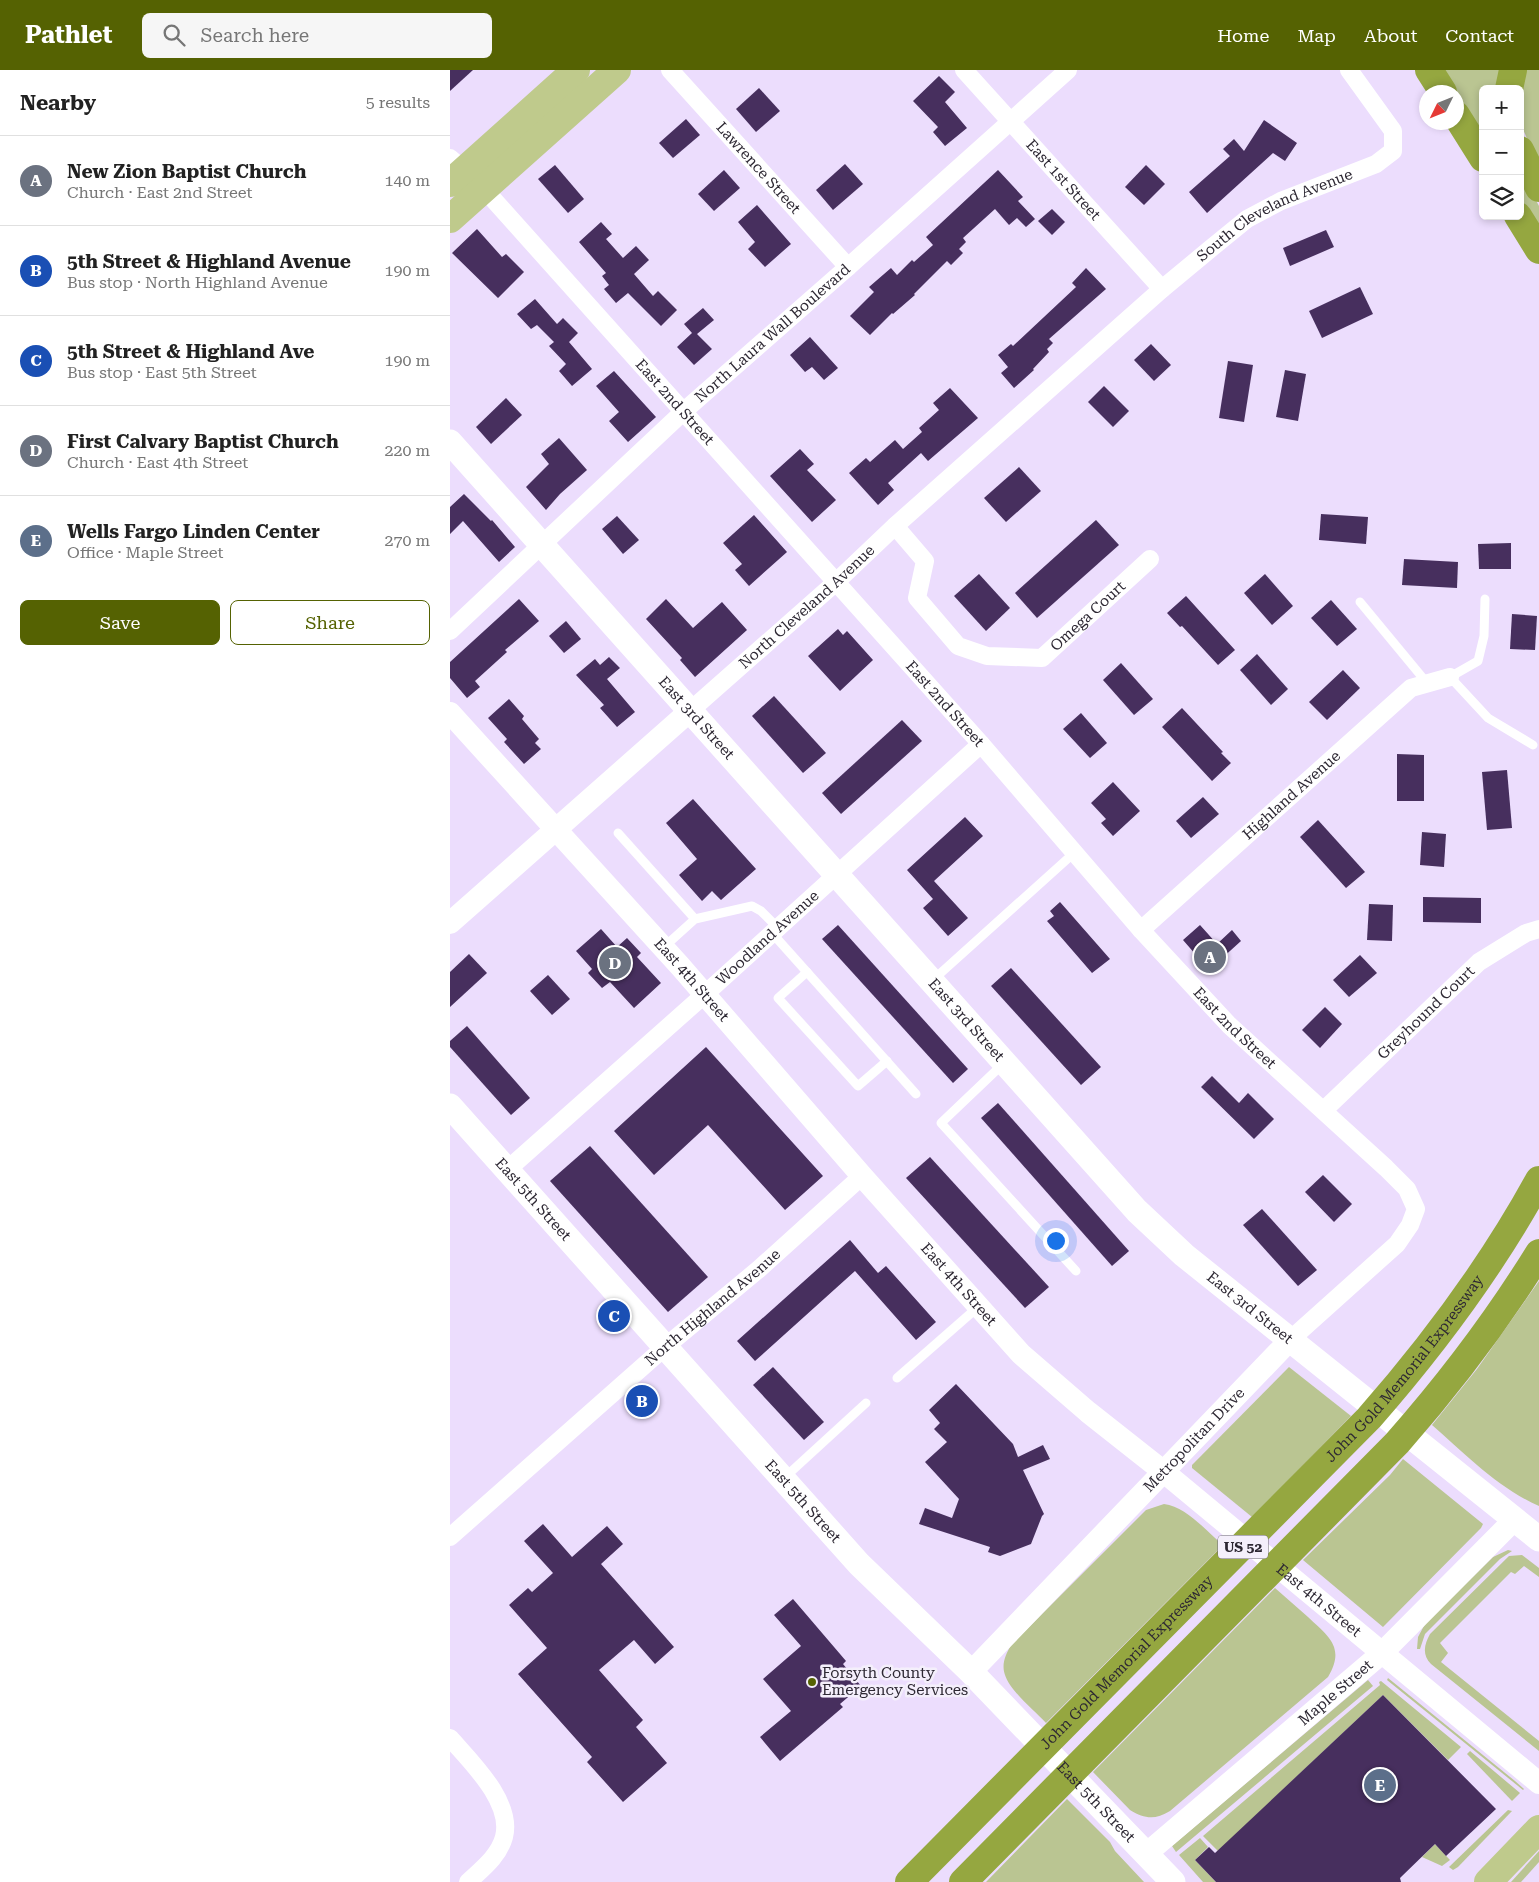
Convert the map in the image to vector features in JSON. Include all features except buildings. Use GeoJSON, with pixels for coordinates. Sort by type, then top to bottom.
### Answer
{"type":"FeatureCollection","features":[{"type":"Feature","properties":{"kind":"highway"},"geometry":{"type":"LineString","coordinates":[[1430,70],[1439,85]]}},
{"type":"Feature","properties":{"kind":"highway"},"geometry":{"type":"LineString","coordinates":[[1510,85],[1513,70]]}},
{"type":"Feature","properties":{"kind":"highway"},"geometry":{"type":"LineString","coordinates":[[1464,127],[1479,151]]}},
{"type":"Feature","properties":{"kind":"highway"},"geometry":{"type":"LineString","coordinates":[[1524,158],[1539,188]]}},
{"type":"Feature","properties":{"kind":"highway"},"geometry":{"type":"LineString","coordinates":[[1520,220],[1539,250]]}},
{"type":"Feature","properties":{"kind":"highway","name":"John Gold Memorial Expressway"},"geometry":{"type":"LineString","coordinates":[[910,1882],[1369,1418],[1442,1330],[1475,1283],[1539,1180]]}},
{"type":"Feature","properties":{"kind":"highway","name":"US 52"},"geometry":{"type":"LineString","coordinates":[[963,1882],[1397,1443],[1436,1399],[1472,1352],[1539,1253]]}},
{"type":"Feature","properties":{"kind":"main road"},"geometry":{"type":"LineString","coordinates":[[455,170],[576,70]]}},
{"type":"Feature","properties":{"kind":"main road"},"geometry":{"type":"LineString","coordinates":[[450,219],[617,70]]}},
{"type":"Feature","properties":{"kind":"main road","name":"East 3rd Street"},"geometry":{"type":"LineString","coordinates":[[450,442],[691,710],[1123,1198],[1153,1227],[1336,1378],[1539,1539]]}},
{"type":"Feature","properties":{"kind":"main road","name":"East 5th Street"},"geometry":{"type":"LineString","coordinates":[[450,1106],[859,1564],[1010,1711],[1173,1882]]}},
{"type":"Feature","properties":{"kind":"main road"},"geometry":{"type":"LineString","coordinates":[[1488,1882],[1539,1829]]}},
{"type":"Feature","properties":{"kind":"street","name":"Lawrence Street"},"geometry":{"type":"LineString","coordinates":[[670,70],[848,267]]}},
{"type":"Feature","properties":{"kind":"street","name":"East 1st Street"},"geometry":{"type":"LineString","coordinates":[[964,70],[1162,288]]}},
{"type":"Feature","properties":{"kind":"street","name":"North Laura Wall Boulevard"},"geometry":{"type":"LineString","coordinates":[[450,631],[684,411],[1068,70]]}},
{"type":"Feature","properties":{"kind":"street","name":"South Cleveland Avenue"},"geometry":{"type":"LineString","coordinates":[[1162,288],[1247,219],[1281,201],[1376,164],[1393,151],[1393,131],[1349,70]]}},
{"type":"Feature","properties":{"kind":"street","name":"East 2nd Street"},"geometry":{"type":"LineString","coordinates":[[484,189],[981,744],[1142,930],[1229,1025],[1324,1110],[1407,1189],[1416,1209]]}},
{"type":"Feature","properties":{"kind":"street","name":"North Cleveland Avenue"},"geometry":{"type":"LineString","coordinates":[[450,923],[835,583],[895,526],[1162,288]]}},
{"type":"Feature","properties":{"kind":"street","name":"Omega Court"},"geometry":{"type":"LineString","coordinates":[[895,526],[924,561],[917,598],[958,646],[987,656],[1042,658],[1150,559]]}},
{"type":"Feature","properties":{"kind":"street","name":"Highland Avenue"},"geometry":{"type":"LineString","coordinates":[[1142,930],[1411,688],[1450,676]]}},
{"type":"Feature","properties":{"kind":"street","name":"East 4th Street"},"geometry":{"type":"LineString","coordinates":[[450,713],[663,948],[862,1176],[1021,1354],[1539,1783]]}},
{"type":"Feature","properties":{"kind":"street","name":"Woodland Avenue"},"geometry":{"type":"LineString","coordinates":[[507,1170],[704,995],[981,744]]}},
{"type":"Feature","properties":{"kind":"street","name":"Greyhound Court"},"geometry":{"type":"LineString","coordinates":[[1324,1110],[1479,962],[1526,933],[1539,928]]}},
{"type":"Feature","properties":{"kind":"street","name":"North Highland Avenue"},"geometry":{"type":"LineString","coordinates":[[450,1537],[862,1176]]}},
{"type":"Feature","properties":{"kind":"street","name":"Metropolitan Drive"},"geometry":{"type":"LineString","coordinates":[[971,1672],[1290,1340],[1397,1244],[1410,1226],[1416,1209]]}},
{"type":"Feature","properties":{"kind":"street","name":"Maple Street"},"geometry":{"type":"LineString","coordinates":[[1146,1854],[1382,1653],[1514,1520]]}},
{"type":"Feature","properties":{"kind":"street"},"geometry":{"type":"LineString","coordinates":[[450,1738],[495,1792],[505,1817],[504,1836],[499,1849],[487,1865],[468,1882]]}},
{"type":"Feature","properties":{"kind":"lane"},"geometry":{"type":"LineString","coordinates":[[1484,599],[1484,636],[1478,661],[1450,676],[1488,718],[1533,745]]}},
{"type":"Feature","properties":{"kind":"lane"},"geometry":{"type":"LineString","coordinates":[[1360,602],[1427,683]]}},
{"type":"Feature","properties":{"kind":"lane"},"geometry":{"type":"LineString","coordinates":[[618,833],[695,919]]}},
{"type":"Feature","properties":{"kind":"lane"},"geometry":{"type":"LineString","coordinates":[[932,981],[1074,853]]}},
{"type":"Feature","properties":{"kind":"lane"},"geometry":{"type":"LineString","coordinates":[[663,948],[695,919],[752,906],[762,911],[807,972],[916,1094]]}},
{"type":"Feature","properties":{"kind":"lane"},"geometry":{"type":"LineString","coordinates":[[807,972],[778,998],[858,1086],[887,1061]]}},
{"type":"Feature","properties":{"kind":"lane"},"geometry":{"type":"LineString","coordinates":[[1004,1063],[941,1123],[1076,1271]]}},
{"type":"Feature","properties":{"kind":"lane"},"geometry":{"type":"LineString","coordinates":[[897,1378],[978,1306]]}},
{"type":"Feature","properties":{"kind":"lane"},"geometry":{"type":"LineString","coordinates":[[783,1480],[866,1402]]}},
{"type":"Feature","properties":{"kind":"green space"},"geometry":{"type":"Polygon","coordinates":[[[1441,70],[1504,70],[1500,85],[1479,85],[1479,133],[1464,108],[1464,85],[1450,85],[1441,70]]]}},
{"type":"Feature","properties":{"kind":"green space"},"geometry":{"type":"Polygon","coordinates":[[[1521,70],[1539,70],[1539,167],[1524,131],[1524,85],[1521,85],[1521,70]]]}},
{"type":"Feature","properties":{"kind":"green space"},"geometry":{"type":"Polygon","coordinates":[[[1524,178],[1539,206],[1539,233],[1524,209],[1524,178]]]}},
{"type":"Feature","properties":{"kind":"green space"},"geometry":{"type":"Polygon","coordinates":[[[1539,1281],[1539,1506],[1509,1490],[1432,1425],[1477,1369],[1539,1281]]]}},
{"type":"Feature","properties":{"kind":"green space"},"geometry":{"type":"Polygon","coordinates":[[[1289,1367],[1351,1416],[1252,1517],[1192,1468],[1192,1465],[1289,1367]]]}},
{"type":"Feature","properties":{"kind":"green space"},"geometry":{"type":"Polygon","coordinates":[[[1403,1459],[1483,1524],[1383,1627],[1303,1560],[1390,1475],[1403,1459]]]}},
{"type":"Feature","properties":{"kind":"green space"},"geometry":{"type":"Polygon","coordinates":[[[1164,1504],[1181,1510],[1196,1520],[1223,1545],[1046,1723],[1017,1694],[1005,1675],[1005,1659],[1009,1648],[1146,1510],[1164,1504]]]}},
{"type":"Feature","properties":{"kind":"green space"},"geometry":{"type":"Polygon","coordinates":[[[1508,1550],[1512,1551],[1500,1559],[1425,1634],[1420,1649],[1417,1649],[1418,1637],[1425,1624],[1493,1557],[1508,1550]]]}},
{"type":"Feature","properties":{"kind":"green space"},"geometry":{"type":"Polygon","coordinates":[[[1522,1555],[1539,1568],[1539,1577],[1524,1566],[1515,1574],[1511,1572],[1440,1643],[1448,1653],[1441,1662],[1539,1741],[1539,1751],[1431,1664],[1425,1653],[1426,1642],[1430,1634],[1509,1556],[1522,1555]]]}},
{"type":"Feature","properties":{"kind":"green space"},"geometry":{"type":"Polygon","coordinates":[[[1275,1588],[1328,1636],[1335,1650],[1335,1658],[1328,1677],[1170,1811],[1160,1816],[1145,1817],[1130,1810],[1093,1772],[1275,1588]]]}},
{"type":"Feature","properties":{"kind":"green space"},"geometry":{"type":"Polygon","coordinates":[[[1388,1678],[1515,1781],[1524,1789],[1387,1680],[1388,1678]]]}},
{"type":"Feature","properties":{"kind":"green space"},"geometry":{"type":"Polygon","coordinates":[[[1368,1680],[1373,1686],[1176,1852],[1172,1846],[1368,1680]]]}},
{"type":"Feature","properties":{"kind":"green space"},"geometry":{"type":"Polygon","coordinates":[[[1381,1681],[1461,1747],[1448,1760],[1383,1695],[1218,1851],[1203,1836],[1380,1685],[1379,1682],[1381,1681]]]}},
{"type":"Feature","properties":{"kind":"green space"},"geometry":{"type":"Polygon","coordinates":[[[1470,1751],[1520,1793],[1512,1801],[1467,1754],[1470,1751]]]}},
{"type":"Feature","properties":{"kind":"green space"},"geometry":{"type":"Polygon","coordinates":[[[1067,1799],[1110,1842],[1115,1851],[1144,1882],[986,1882],[1067,1799]]]}},
{"type":"Feature","properties":{"kind":"green space"},"geometry":{"type":"Polygon","coordinates":[[[1508,1810],[1512,1811],[1458,1867],[1453,1870],[1449,1867],[1508,1810]]]}},
{"type":"Feature","properties":{"kind":"green space"},"geometry":{"type":"Polygon","coordinates":[[[1200,1838],[1208,1847],[1195,1860],[1216,1882],[1203,1882],[1179,1855],[1200,1838]]]}},
{"type":"Feature","properties":{"kind":"green space"},"geometry":{"type":"Polygon","coordinates":[[[1435,1844],[1450,1860],[1442,1866],[1422,1857],[1435,1844]]]}},
{"type":"Feature","properties":{"kind":"green space"},"geometry":{"type":"Polygon","coordinates":[[[1539,1851],[1539,1862],[1521,1882],[1511,1882],[1539,1851]]]}},
{"type":"Feature","properties":{"kind":"place","name":"New Zion Baptist Church"},"geometry":{"type":"Point","coordinates":[1210,957]}},
{"type":"Feature","properties":{"kind":"place","name":"First Calvary Baptist Church"},"geometry":{"type":"Point","coordinates":[615,963]}},
{"type":"Feature","properties":{"kind":"place","name":"5th Street & Highland Ave"},"geometry":{"type":"Point","coordinates":[614,1316]}},
{"type":"Feature","properties":{"kind":"place","name":"5th Street & Highland Avenue"},"geometry":{"type":"Point","coordinates":[642,1401]}},
{"type":"Feature","properties":{"kind":"place","name":"Forsyth County Emergency Services"},"geometry":{"type":"Point","coordinates":[812,1682]}},
{"type":"Feature","properties":{"kind":"place","name":"Wells Fargo Linden Center"},"geometry":{"type":"Point","coordinates":[1380,1785]}}]}
